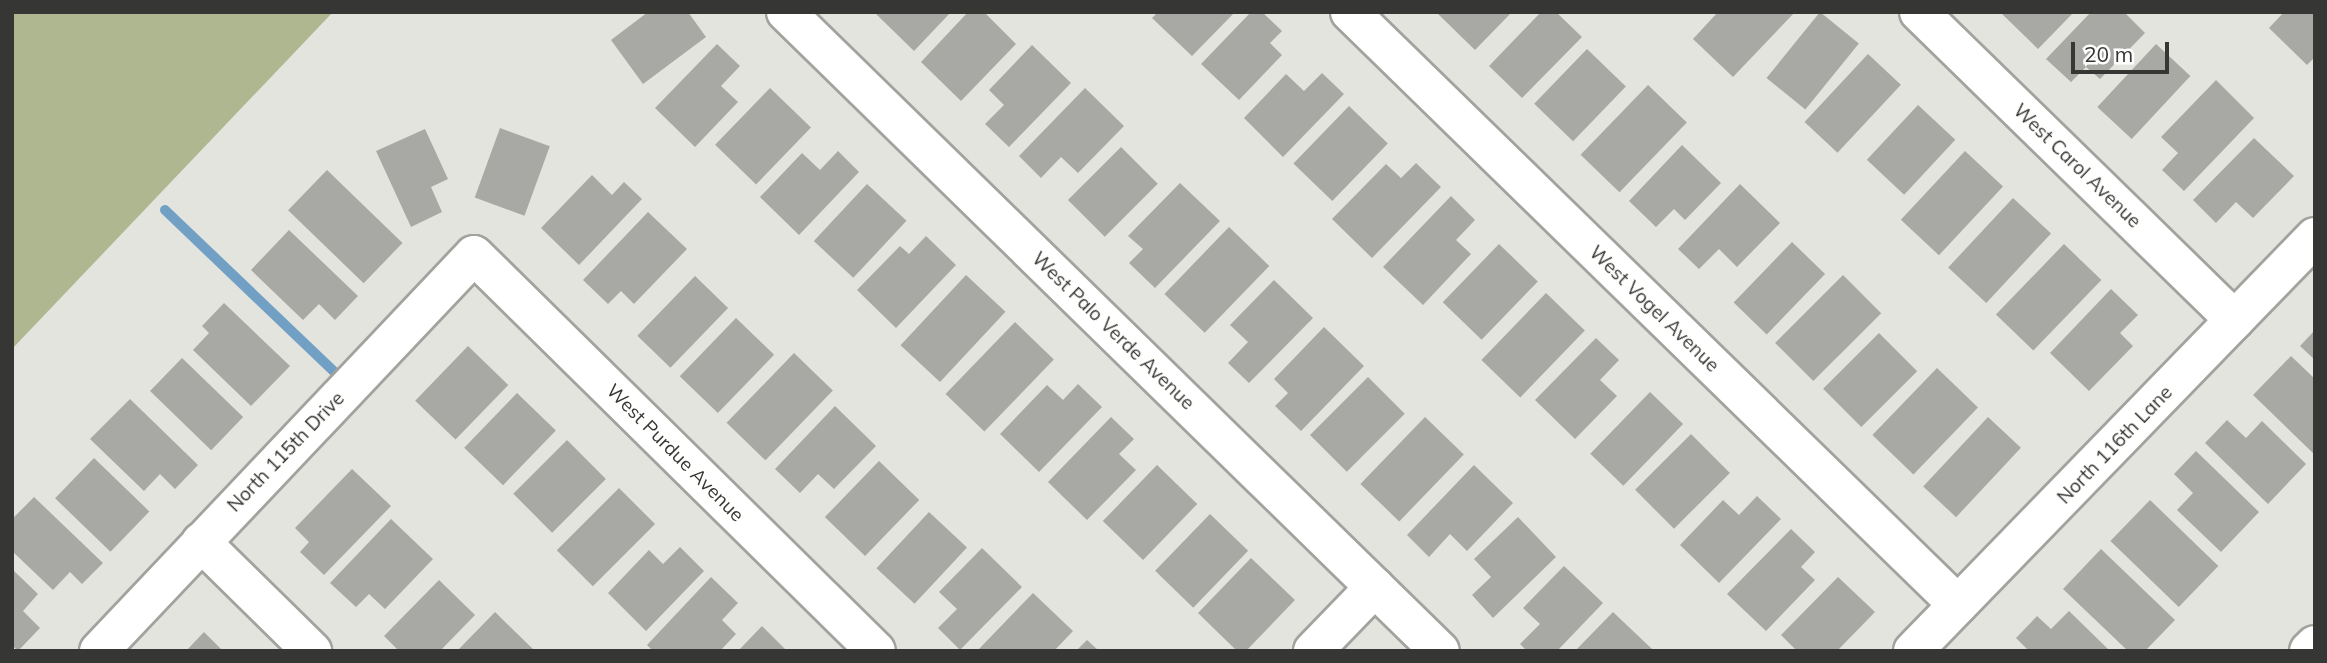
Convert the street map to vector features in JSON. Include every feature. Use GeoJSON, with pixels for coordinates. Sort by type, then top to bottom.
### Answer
{"type":"FeatureCollection","features":[{"type":"Feature","properties":{"kind":"street","name":"West Palo Verde Avenue"},"geometry":{"type":"LineString","coordinates":[[786,12],[1440,651]]}},
{"type":"Feature","properties":{"kind":"street","name":"West Vogel Avenue"},"geometry":{"type":"LineString","coordinates":[[1350,12],[1958,605]]}},
{"type":"Feature","properties":{"kind":"street","name":"West Carol Avenue"},"geometry":{"type":"LineString","coordinates":[[1919,12],[2235,320]]}},
{"type":"Feature","properties":{"kind":"street","name":"North 116th Lane"},"geometry":{"type":"LineString","coordinates":[[1913,651],[2315,237]]}},
{"type":"Feature","properties":{"kind":"street","name":"North 115th Drive"},"geometry":{"type":"LineString","coordinates":[[99,651],[474,255]]}},
{"type":"Feature","properties":{"kind":"street","name":"West Purdue Avenue"},"geometry":{"type":"LineString","coordinates":[[474,255],[876,651]]}},
{"type":"Feature","properties":{"kind":"street"},"geometry":{"type":"LineString","coordinates":[[201,542],[312,651]]}},
{"type":"Feature","properties":{"kind":"street"},"geometry":{"type":"LineString","coordinates":[[1313,651],[1375,587]]}},
{"type":"Feature","properties":{"kind":"street"},"geometry":{"type":"LineString","coordinates":[[2309,651],[2315,645]]}},
{"type":"Feature","properties":{"kind":"green space"},"geometry":{"type":"Polygon","coordinates":[[[12,12],[333,12],[12,349],[12,12]]]}},
{"type":"Feature","properties":{"kind":"building"},"geometry":{"type":"Polygon","coordinates":[[[648,12],[688,12],[706,37],[643,84],[611,40],[648,12]]]}},
{"type":"Feature","properties":{"kind":"building"},"geometry":{"type":"Polygon","coordinates":[[[874,12],[951,12],[914,51],[874,12]]]}},
{"type":"Feature","properties":{"kind":"building"},"geometry":{"type":"Polygon","coordinates":[[[968,12],[984,12],[1016,44],[961,101],[921,62],[968,12]]]}},
{"type":"Feature","properties":{"kind":"building"},"geometry":{"type":"Polygon","coordinates":[[[1158,12],[1235,12],[1192,56],[1152,18],[1158,12]]]}},
{"type":"Feature","properties":{"kind":"building"},"geometry":{"type":"Polygon","coordinates":[[[1251,12],[1262,12],[1282,31],[1270,43],[1282,55],[1239,100],[1201,64],[1251,12]]]}},
{"type":"Feature","properties":{"kind":"building"},"geometry":{"type":"Polygon","coordinates":[[[1436,12],[1512,12],[1475,50],[1436,12]]]}},
{"type":"Feature","properties":{"kind":"building"},"geometry":{"type":"Polygon","coordinates":[[[1541,12],[1556,12],[1582,37],[1522,98],[1489,66],[1541,12]]]}},
{"type":"Feature","properties":{"kind":"building"},"geometry":{"type":"Polygon","coordinates":[[[1718,12],[1795,12],[1733,77],[1693,39],[1718,12]]]}},
{"type":"Feature","properties":{"kind":"building"},"geometry":{"type":"Polygon","coordinates":[[[1820,12],[1859,43],[1805,110],[1767,78],[1820,12]]]}},
{"type":"Feature","properties":{"kind":"building"},"geometry":{"type":"Polygon","coordinates":[[[2000,12],[2074,12],[2038,49],[2000,12]]]}},
{"type":"Feature","properties":{"kind":"building"},"geometry":{"type":"Polygon","coordinates":[[[2091,12],[2124,12],[2145,33],[2100,79],[2086,67],[2071,82],[2046,59],[2091,12]]]}},
{"type":"Feature","properties":{"kind":"building"},"geometry":{"type":"Polygon","coordinates":[[[2284,12],[2315,12],[2315,57],[2307,65],[2269,28],[2284,12]]]}},
{"type":"Feature","properties":{"kind":"building"},"geometry":{"type":"Polygon","coordinates":[[[717,44],[740,66],[721,86],[738,102],[695,147],[655,108],[717,44]]]}},
{"type":"Feature","properties":{"kind":"building"},"geometry":{"type":"Polygon","coordinates":[[[2156,44],[2190,76],[2132,139],[2097,107],[2156,44]]]}},
{"type":"Feature","properties":{"kind":"building"},"geometry":{"type":"Polygon","coordinates":[[[1032,45],[1071,83],[1009,147],[985,124],[1004,105],[989,90],[1032,45]]]}},
{"type":"Feature","properties":{"kind":"building"},"geometry":{"type":"Polygon","coordinates":[[[1587,49],[1626,87],[1573,141],[1534,104],[1587,49]]]}},
{"type":"Feature","properties":{"kind":"building"},"geometry":{"type":"Polygon","coordinates":[[[1868,54],[1901,85],[1837,153],[1805,122],[1868,54]]]}},
{"type":"Feature","properties":{"kind":"building"},"geometry":{"type":"Polygon","coordinates":[[[1322,73],[1344,94],[1283,157],[1244,118],[1286,74],[1304,91],[1322,73]]]}},
{"type":"Feature","properties":{"kind":"building"},"geometry":{"type":"Polygon","coordinates":[[[2216,80],[2254,118],[2184,191],[2162,170],[2178,153],[2161,137],[2216,80]]]}},
{"type":"Feature","properties":{"kind":"building"},"geometry":{"type":"Polygon","coordinates":[[[1648,85],[1687,123],[1619,192],[1581,155],[1648,85]]]}},
{"type":"Feature","properties":{"kind":"building"},"geometry":{"type":"Polygon","coordinates":[[[770,88],[811,128],[756,184],[715,145],[770,88]]]}},
{"type":"Feature","properties":{"kind":"building"},"geometry":{"type":"Polygon","coordinates":[[[1085,88],[1124,126],[1078,173],[1061,157],[1041,178],[1019,156],[1085,88]]]}},
{"type":"Feature","properties":{"kind":"building"},"geometry":{"type":"Polygon","coordinates":[[[1918,105],[1955,140],[1904,195],[1867,160],[1918,105]]]}},
{"type":"Feature","properties":{"kind":"building"},"geometry":{"type":"Polygon","coordinates":[[[1349,106],[1388,144],[1332,201],[1293,164],[1349,106]]]}},
{"type":"Feature","properties":{"kind":"building"},"geometry":{"type":"Polygon","coordinates":[[[500,128],[550,146],[524,216],[475,198],[500,128]]]}},
{"type":"Feature","properties":{"kind":"building"},"geometry":{"type":"Polygon","coordinates":[[[425,129],[448,179],[431,187],[442,212],[411,227],[376,151],[425,129]]]}},
{"type":"Feature","properties":{"kind":"building"},"geometry":{"type":"Polygon","coordinates":[[[2254,138],[2294,176],[2253,218],[2236,202],[2216,223],[2193,200],[2254,138]]]}},
{"type":"Feature","properties":{"kind":"building"},"geometry":{"type":"Polygon","coordinates":[[[1682,145],[1721,183],[1685,220],[1674,209],[1656,227],[1629,201],[1682,145]]]}},
{"type":"Feature","properties":{"kind":"building"},"geometry":{"type":"Polygon","coordinates":[[[1121,147],[1158,184],[1105,237],[1068,200],[1121,147]]]}},
{"type":"Feature","properties":{"kind":"building"},"geometry":{"type":"Polygon","coordinates":[[[838,151],[859,172],[799,235],[760,197],[802,153],[820,170],[838,151]]]}},
{"type":"Feature","properties":{"kind":"building"},"geometry":{"type":"Polygon","coordinates":[[[1965,151],[2003,186],[1939,255],[1901,220],[1965,151]]]}},
{"type":"Feature","properties":{"kind":"building"},"geometry":{"type":"Polygon","coordinates":[[[1416,163],[1441,187],[1372,258],[1332,219],[1386,164],[1401,178],[1416,163]]]}},
{"type":"Feature","properties":{"kind":"building"},"geometry":{"type":"Polygon","coordinates":[[[327,170],[403,243],[364,283],[288,210],[327,170]]]}},
{"type":"Feature","properties":{"kind":"building"},"geometry":{"type":"Polygon","coordinates":[[[592,175],[612,195],[624,182],[642,199],[579,265],[541,228],[592,175]]]}},
{"type":"Feature","properties":{"kind":"building"},"geometry":{"type":"Polygon","coordinates":[[[1180,183],[1220,221],[1155,288],[1129,263],[1143,249],[1128,236],[1180,183]]]}},
{"type":"Feature","properties":{"kind":"building"},"geometry":{"type":"Polygon","coordinates":[[[867,184],[906,221],[853,278],[814,241],[867,184]]]}},
{"type":"Feature","properties":{"kind":"building"},"geometry":{"type":"Polygon","coordinates":[[[1740,184],[1780,223],[1737,267],[1719,249],[1699,269],[1678,249],[1740,184]]]}},
{"type":"Feature","properties":{"kind":"building"},"geometry":{"type":"Polygon","coordinates":[[[1451,196],[1475,220],[1456,240],[1471,254],[1423,305],[1383,267],[1451,196]]]}},
{"type":"Feature","properties":{"kind":"building"},"geometry":{"type":"Polygon","coordinates":[[[2013,198],[2051,233],[1986,303],[1948,267],[2013,198]]]}},
{"type":"Feature","properties":{"kind":"building"},"geometry":{"type":"Polygon","coordinates":[[[648,212],[687,249],[634,304],[621,291],[608,304],[583,280],[648,212]]]}},
{"type":"Feature","properties":{"kind":"building"},"geometry":{"type":"Polygon","coordinates":[[[1229,227],[1269,266],[1205,333],[1164,294],[1229,227]]]}},
{"type":"Feature","properties":{"kind":"building"},"geometry":{"type":"Polygon","coordinates":[[[289,230],[358,296],[335,320],[319,304],[303,320],[251,270],[289,230]]]}},
{"type":"Feature","properties":{"kind":"building"},"geometry":{"type":"Polygon","coordinates":[[[926,236],[956,265],[896,328],[857,290],[900,246],[909,254],[926,236]]]}},
{"type":"Feature","properties":{"kind":"building"},"geometry":{"type":"Polygon","coordinates":[[[1792,242],[1825,274],[1767,334],[1734,302],[1792,242]]]}},
{"type":"Feature","properties":{"kind":"building"},"geometry":{"type":"Polygon","coordinates":[[[1499,244],[1538,282],[1482,340],[1443,302],[1499,244]]]}},
{"type":"Feature","properties":{"kind":"building"},"geometry":{"type":"Polygon","coordinates":[[[2064,244],[2101,280],[2033,351],[1996,314],[2064,244]]]}},
{"type":"Feature","properties":{"kind":"building"},"geometry":{"type":"Polygon","coordinates":[[[966,275],[1005,312],[940,382],[901,345],[966,275]]]}},
{"type":"Feature","properties":{"kind":"building"},"geometry":{"type":"Polygon","coordinates":[[[1843,275],[1881,313],[1813,381],[1775,343],[1843,275]]]}},
{"type":"Feature","properties":{"kind":"building"},"geometry":{"type":"Polygon","coordinates":[[[695,276],[728,308],[670,368],[637,336],[695,276]]]}},
{"type":"Feature","properties":{"kind":"building"},"geometry":{"type":"Polygon","coordinates":[[[1274,280],[1313,318],[1249,383],[1228,363],[1248,342],[1230,325],[1274,280]]]}},
{"type":"Feature","properties":{"kind":"building"},"geometry":{"type":"Polygon","coordinates":[[[2111,289],[2138,315],[2120,333],[2133,346],[2089,391],[2050,353],[2111,289]]]}},
{"type":"Feature","properties":{"kind":"building"},"geometry":{"type":"Polygon","coordinates":[[[1546,293],[1585,331],[1520,397],[1481,360],[1546,293]]]}},
{"type":"Feature","properties":{"kind":"building"},"geometry":{"type":"Polygon","coordinates":[[[224,303],[290,366],[251,406],[193,350],[209,333],[202,326],[224,303]]]}},
{"type":"Feature","properties":{"kind":"building"},"geometry":{"type":"Polygon","coordinates":[[[736,318],[774,355],[718,413],[680,376],[736,318]]]}},
{"type":"Feature","properties":{"kind":"building"},"geometry":{"type":"Polygon","coordinates":[[[1015,322],[1054,360],[984,431],[946,394],[1015,322]]]}},
{"type":"Feature","properties":{"kind":"building"},"geometry":{"type":"Polygon","coordinates":[[[1324,327],[1364,366],[1301,431],[1275,406],[1288,393],[1274,379],[1324,327]]]}},
{"type":"Feature","properties":{"kind":"building"},"geometry":{"type":"Polygon","coordinates":[[[2315,330],[2315,360],[2300,346],[2315,330]]]}},
{"type":"Feature","properties":{"kind":"building"},"geometry":{"type":"Polygon","coordinates":[[[1879,333],[1917,371],[1861,427],[1823,389],[1879,333]]]}},
{"type":"Feature","properties":{"kind":"building"},"geometry":{"type":"Polygon","coordinates":[[[1596,338],[1619,360],[1600,380],[1617,396],[1575,439],[1535,400],[1596,338]]]}},
{"type":"Feature","properties":{"kind":"building"},"geometry":{"type":"Polygon","coordinates":[[[468,346],[508,385],[455,440],[415,401],[468,346]]]}},
{"type":"Feature","properties":{"kind":"building"},"geometry":{"type":"Polygon","coordinates":[[[794,353],[833,391],[765,460],[727,423],[794,353]]]}},
{"type":"Feature","properties":{"kind":"building"},"geometry":{"type":"Polygon","coordinates":[[[2291,356],[2315,379],[2315,455],[2253,395],[2291,356]]]}},
{"type":"Feature","properties":{"kind":"building"},"geometry":{"type":"Polygon","coordinates":[[[182,358],[243,417],[211,450],[150,391],[182,358]]]}},
{"type":"Feature","properties":{"kind":"building"},"geometry":{"type":"Polygon","coordinates":[[[1937,368],[1978,408],[1913,474],[1872,435],[1937,368]]]}},
{"type":"Feature","properties":{"kind":"building"},"geometry":{"type":"Polygon","coordinates":[[[1368,377],[1405,414],[1347,472],[1310,435],[1368,377]]]}},
{"type":"Feature","properties":{"kind":"building"},"geometry":{"type":"Polygon","coordinates":[[[1078,384],[1102,407],[1039,472],[1000,434],[1047,385],[1063,400],[1078,384]]]}},
{"type":"Feature","properties":{"kind":"building"},"geometry":{"type":"Polygon","coordinates":[[[1650,392],[1683,424],[1623,486],[1590,454],[1650,392]]]}},
{"type":"Feature","properties":{"kind":"building"},"geometry":{"type":"Polygon","coordinates":[[[517,393],[556,431],[503,485],[464,448],[517,393]]]}},
{"type":"Feature","properties":{"kind":"building"},"geometry":{"type":"Polygon","coordinates":[[[130,399],[198,465],[175,489],[160,474],[144,491],[90,439],[130,399]]]}},
{"type":"Feature","properties":{"kind":"building"},"geometry":{"type":"Polygon","coordinates":[[[835,406],[876,446],[834,489],[818,474],[800,493],[775,469],[835,406]]]}},
{"type":"Feature","properties":{"kind":"building"},"geometry":{"type":"Polygon","coordinates":[[[1111,417],[1134,439],[1119,454],[1136,470],[1087,520],[1048,482],[1111,417]]]}},
{"type":"Feature","properties":{"kind":"building"},"geometry":{"type":"Polygon","coordinates":[[[1425,417],[1464,455],[1399,521],[1360,484],[1425,417]]]}},
{"type":"Feature","properties":{"kind":"building"},"geometry":{"type":"Polygon","coordinates":[[[1988,417],[2021,448],[1956,517],[1923,486],[1988,417]]]}},
{"type":"Feature","properties":{"kind":"building"},"geometry":{"type":"Polygon","coordinates":[[[2227,420],[2246,438],[2262,421],[2306,464],[2268,504],[2205,443],[2227,420]]]}},
{"type":"Feature","properties":{"kind":"building"},"geometry":{"type":"Polygon","coordinates":[[[1691,434],[1730,473],[1674,529],[1635,490],[1691,434]]]}},
{"type":"Feature","properties":{"kind":"building"},"geometry":{"type":"Polygon","coordinates":[[[567,440],[606,479],[552,533],[513,494],[567,440]]]}},
{"type":"Feature","properties":{"kind":"building"},"geometry":{"type":"Polygon","coordinates":[[[2196,451],[2259,512],[2221,552],[2177,510],[2193,493],[2174,474],[2196,451]]]}},
{"type":"Feature","properties":{"kind":"building"},"geometry":{"type":"Polygon","coordinates":[[[94,458],[149,511],[110,552],[55,498],[94,458]]]}},
{"type":"Feature","properties":{"kind":"building"},"geometry":{"type":"Polygon","coordinates":[[[879,461],[919,500],[865,556],[825,517],[879,461]]]}},
{"type":"Feature","properties":{"kind":"building"},"geometry":{"type":"Polygon","coordinates":[[[1157,465],[1197,504],[1143,560],[1103,521],[1157,465]]]}},
{"type":"Feature","properties":{"kind":"building"},"geometry":{"type":"Polygon","coordinates":[[[1474,465],[1513,503],[1467,551],[1450,534],[1429,557],[1407,535],[1474,465]]]}},
{"type":"Feature","properties":{"kind":"building"},"geometry":{"type":"Polygon","coordinates":[[[352,469],[391,506],[324,575],[300,552],[309,542],[295,528],[352,469]]]}},
{"type":"Feature","properties":{"kind":"building"},"geometry":{"type":"Polygon","coordinates":[[[619,488],[655,524],[593,586],[557,550],[619,488]]]}},
{"type":"Feature","properties":{"kind":"building"},"geometry":{"type":"Polygon","coordinates":[[[1757,496],[1781,519],[1719,583],[1680,545],[1723,500],[1739,515],[1757,496]]]}},
{"type":"Feature","properties":{"kind":"building"},"geometry":{"type":"Polygon","coordinates":[[[34,497],[103,563],[82,584],[70,572],[53,590],[12,551],[12,519],[34,497]]]}},
{"type":"Feature","properties":{"kind":"building"},"geometry":{"type":"Polygon","coordinates":[[[2150,500],[2218,566],[2179,607],[2110,541],[2150,500]]]}},
{"type":"Feature","properties":{"kind":"building"},"geometry":{"type":"Polygon","coordinates":[[[929,512],[967,547],[915,604],[876,568],[929,512]]]}},
{"type":"Feature","properties":{"kind":"building"},"geometry":{"type":"Polygon","coordinates":[[[1210,514],[1248,551],[1193,608],[1155,571],[1210,514]]]}},
{"type":"Feature","properties":{"kind":"building"},"geometry":{"type":"Polygon","coordinates":[[[1518,517],[1556,557],[1493,618],[1472,595],[1491,577],[1474,559],[1518,517]]]}},
{"type":"Feature","properties":{"kind":"building"},"geometry":{"type":"Polygon","coordinates":[[[391,519],[433,559],[385,609],[369,594],[356,607],[330,583],[391,519]]]}},
{"type":"Feature","properties":{"kind":"building"},"geometry":{"type":"Polygon","coordinates":[[[1791,529],[1815,552],[1801,567],[1815,580],[1766,631],[1727,594],[1791,529]]]}},
{"type":"Feature","properties":{"kind":"building"},"geometry":{"type":"Polygon","coordinates":[[[680,547],[704,571],[646,631],[608,593],[649,550],[663,564],[680,547]]]}},
{"type":"Feature","properties":{"kind":"building"},"geometry":{"type":"Polygon","coordinates":[[[982,548],[1022,587],[960,650],[938,628],[957,609],[939,592],[982,548]]]}},
{"type":"Feature","properties":{"kind":"building"},"geometry":{"type":"Polygon","coordinates":[[[2101,549],[2175,620],[2145,651],[2128,651],[2063,589],[2101,549]]]}},
{"type":"Feature","properties":{"kind":"building"},"geometry":{"type":"Polygon","coordinates":[[[1251,558],[1295,600],[1246,651],[1237,651],[1198,613],[1251,558]]]}},
{"type":"Feature","properties":{"kind":"building"},"geometry":{"type":"Polygon","coordinates":[[[1564,566],[1603,603],[1557,651],[1527,651],[1520,644],[1540,624],[1523,608],[1564,566]]]}},
{"type":"Feature","properties":{"kind":"building"},"geometry":{"type":"Polygon","coordinates":[[[12,569],[38,594],[23,611],[40,628],[18,651],[12,645],[12,569]]]}},
{"type":"Feature","properties":{"kind":"building"},"geometry":{"type":"Polygon","coordinates":[[[711,577],[738,603],[722,620],[736,634],[720,651],[653,651],[647,645],[711,577]]]}},
{"type":"Feature","properties":{"kind":"building"},"geometry":{"type":"Polygon","coordinates":[[[1838,577],[1875,612],[1837,651],[1797,651],[1781,635],[1838,577]]]}},
{"type":"Feature","properties":{"kind":"building"},"geometry":{"type":"Polygon","coordinates":[[[439,580],[475,615],[440,651],[399,651],[384,636],[439,580]]]}},
{"type":"Feature","properties":{"kind":"building"},"geometry":{"type":"Polygon","coordinates":[[[1033,593],[1073,631],[1054,651],[977,651],[1033,593]]]}},
{"type":"Feature","properties":{"kind":"building"},"geometry":{"type":"Polygon","coordinates":[[[2069,611],[2110,651],[2029,651],[2016,638],[2037,616],[2051,629],[2069,611]]]}},
{"type":"Feature","properties":{"kind":"building"},"geometry":{"type":"Polygon","coordinates":[[[495,612],[535,651],[457,651],[495,612]]]}},
{"type":"Feature","properties":{"kind":"building"},"geometry":{"type":"Polygon","coordinates":[[[1613,612],[1652,649],[1575,651],[1613,612]]]}},
{"type":"Feature","properties":{"kind":"building"},"geometry":{"type":"Polygon","coordinates":[[[762,626],[787,651],[738,651],[762,626]]]}},
{"type":"Feature","properties":{"kind":"building"},"geometry":{"type":"Polygon","coordinates":[[[204,632],[223,651],[186,651],[204,632]]]}},
{"type":"Feature","properties":{"kind":"building"},"geometry":{"type":"Polygon","coordinates":[[[1087,640],[1099,651],[1076,651],[1087,640]]]}},
{"type":"Feature","properties":{"kind":"waterway"},"geometry":{"type":"LineString","coordinates":[[165,210],[344,381]]}}]}
